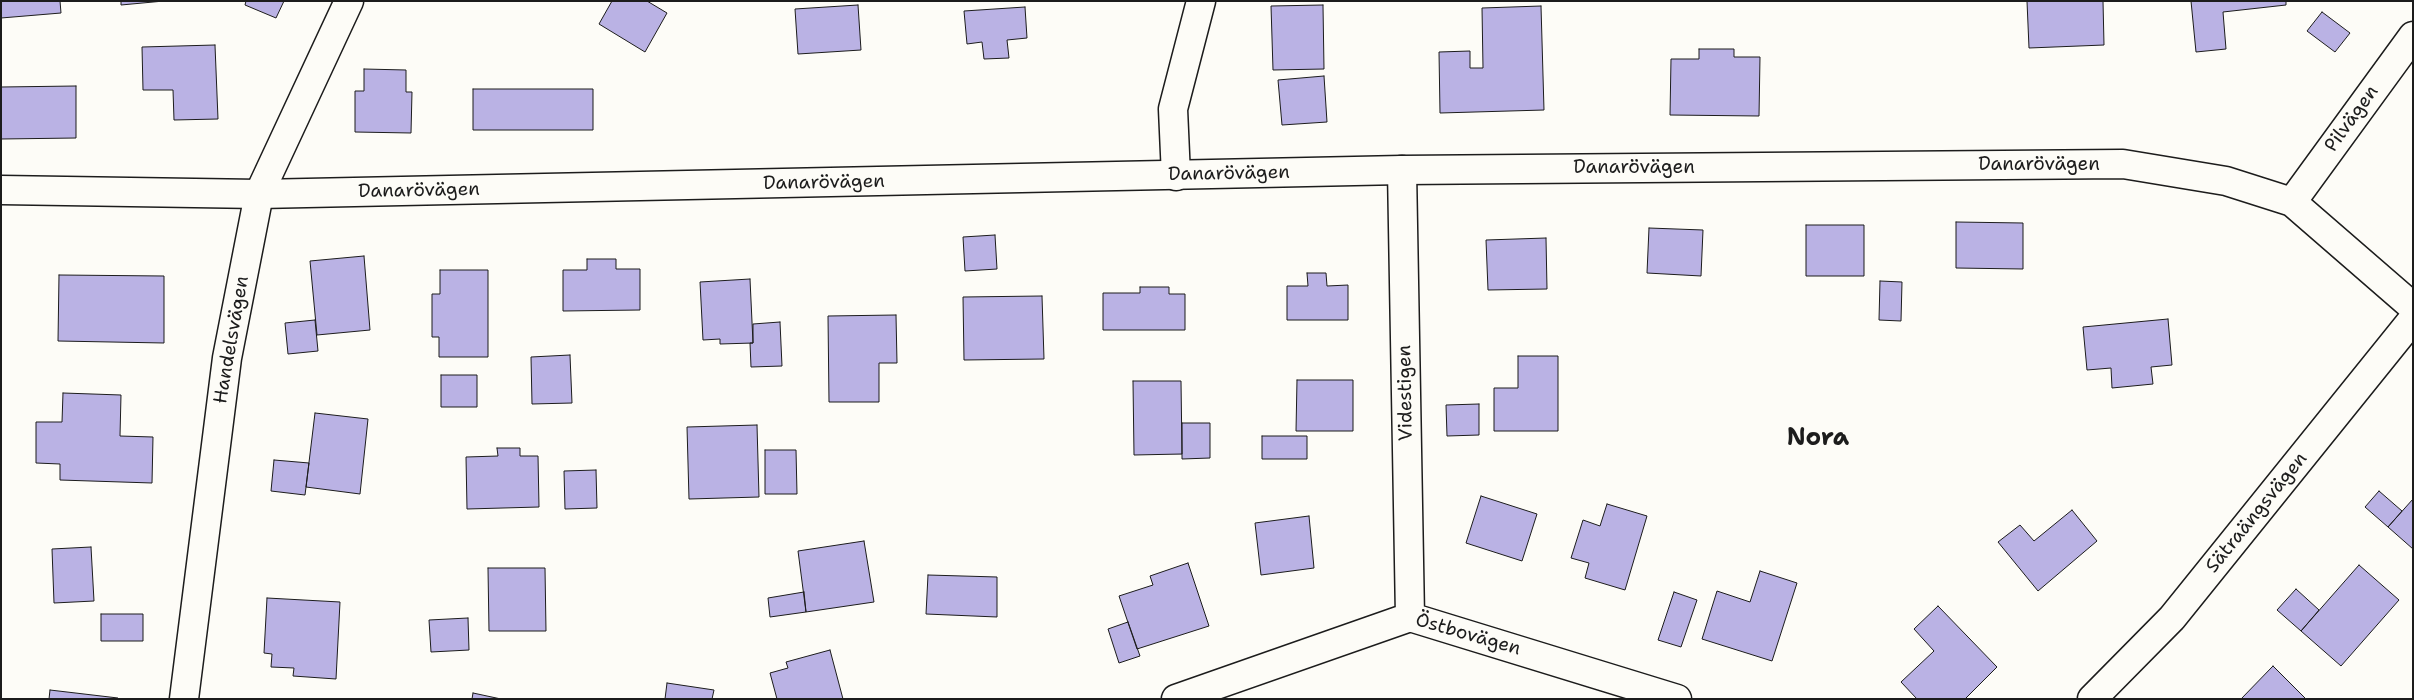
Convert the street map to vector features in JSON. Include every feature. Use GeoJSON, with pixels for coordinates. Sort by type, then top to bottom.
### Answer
{"type":"FeatureCollection","features":[{"type":"Feature","properties":{"kind":"street","name":"Handelsvägen"},"geometry":{"type":"LineString","coordinates":[[184,699],[227,358],[259,194],[349,1]]}},
{"type":"Feature","properties":{"kind":"street"},"geometry":{"type":"LineString","coordinates":[[1176,176],[1173,109],[1201,1]]}},
{"type":"Feature","properties":{"kind":"street","name":"Pilvägen"},"geometry":{"type":"LineString","coordinates":[[2292,202],[2413,36]]}},
{"type":"Feature","properties":{"kind":"street","name":"Danarövägen"},"geometry":{"type":"LineString","coordinates":[[1,190],[259,194],[1402,170],[2123,164],[2226,181],[2292,202],[2413,307]]}},
{"type":"Feature","properties":{"kind":"street","name":"Videstigen"},"geometry":{"type":"LineString","coordinates":[[1402,170],[1410,617]]}},
{"type":"Feature","properties":{"kind":"street","name":"Sätraängsvägen"},"geometry":{"type":"LineString","coordinates":[[2092,699],[2172,618],[2413,320]]}},
{"type":"Feature","properties":{"kind":"street","name":"Östbovägen"},"geometry":{"type":"LineString","coordinates":[[1176,699],[1410,617],[1677,699]]}},
{"type":"Feature","properties":{"kind":"building"},"geometry":{"type":"Polygon","coordinates":[[[1,1],[60,1],[61,13],[1,18],[1,1]]]}},
{"type":"Feature","properties":{"kind":"building"},"geometry":{"type":"Polygon","coordinates":[[[121,1],[164,1],[121,5],[121,1]]]}},
{"type":"Feature","properties":{"kind":"building"},"geometry":{"type":"Polygon","coordinates":[[[246,1],[284,1],[276,18],[245,5],[246,1]]]}},
{"type":"Feature","properties":{"kind":"building"},"geometry":{"type":"Polygon","coordinates":[[[612,1],[647,1],[667,13],[645,52],[599,24],[612,1]]]}},
{"type":"Feature","properties":{"kind":"building"},"geometry":{"type":"Polygon","coordinates":[[[2027,1],[2103,1],[2104,45],[2029,48],[2027,1]]]}},
{"type":"Feature","properties":{"kind":"building"},"geometry":{"type":"Polygon","coordinates":[[[2191,1],[2286,1],[2286,5],[2223,12],[2226,49],[2196,52],[2191,1]]]}},
{"type":"Feature","properties":{"kind":"building"},"geometry":{"type":"Polygon","coordinates":[[[858,5],[861,50],[798,54],[795,9],[858,5]]]}},
{"type":"Feature","properties":{"kind":"building"},"geometry":{"type":"Polygon","coordinates":[[[1323,5],[1324,69],[1273,70],[1271,6],[1323,5]]]}},
{"type":"Feature","properties":{"kind":"building"},"geometry":{"type":"Polygon","coordinates":[[[1541,6],[1544,110],[1440,113],[1439,52],[1470,51],[1470,68],[1483,68],[1482,8],[1541,6]]]}},
{"type":"Feature","properties":{"kind":"building"},"geometry":{"type":"Polygon","coordinates":[[[1025,7],[1027,38],[1007,40],[1009,58],[984,59],[982,42],[967,44],[964,11],[1025,7]]]}},
{"type":"Feature","properties":{"kind":"building"},"geometry":{"type":"Polygon","coordinates":[[[2322,12],[2350,33],[2335,52],[2307,31],[2322,12]]]}},
{"type":"Feature","properties":{"kind":"building"},"geometry":{"type":"Polygon","coordinates":[[[215,45],[218,119],[174,120],[173,90],[143,90],[142,47],[215,45]]]}},
{"type":"Feature","properties":{"kind":"building"},"geometry":{"type":"Polygon","coordinates":[[[1699,49],[1734,49],[1734,57],[1760,57],[1759,116],[1670,115],[1671,59],[1699,59],[1699,49]]]}},
{"type":"Feature","properties":{"kind":"building"},"geometry":{"type":"Polygon","coordinates":[[[364,69],[406,70],[406,92],[412,92],[411,133],[355,132],[355,91],[364,91],[364,69]]]}},
{"type":"Feature","properties":{"kind":"building"},"geometry":{"type":"Polygon","coordinates":[[[1324,76],[1327,122],[1282,125],[1278,80],[1324,76]]]}},
{"type":"Feature","properties":{"kind":"building"},"geometry":{"type":"Polygon","coordinates":[[[76,86],[76,138],[1,139],[1,87],[76,86]]]}},
{"type":"Feature","properties":{"kind":"building"},"geometry":{"type":"Polygon","coordinates":[[[473,89],[593,89],[593,130],[473,130],[473,89]]]}},
{"type":"Feature","properties":{"kind":"building"},"geometry":{"type":"Polygon","coordinates":[[[1956,222],[2023,223],[2023,269],[1956,268],[1956,222]]]}},
{"type":"Feature","properties":{"kind":"building"},"geometry":{"type":"Polygon","coordinates":[[[1806,225],[1864,225],[1864,276],[1806,276],[1806,225]]]}},
{"type":"Feature","properties":{"kind":"building"},"geometry":{"type":"Polygon","coordinates":[[[1649,228],[1703,230],[1701,276],[1647,273],[1649,228]]]}},
{"type":"Feature","properties":{"kind":"building"},"geometry":{"type":"Polygon","coordinates":[[[995,235],[997,269],[965,271],[963,237],[995,235]]]}},
{"type":"Feature","properties":{"kind":"building"},"geometry":{"type":"Polygon","coordinates":[[[1546,238],[1547,289],[1488,290],[1486,240],[1546,238]]]}},
{"type":"Feature","properties":{"kind":"building"},"geometry":{"type":"Polygon","coordinates":[[[364,256],[370,330],[317,335],[310,261],[364,256]]]}},
{"type":"Feature","properties":{"kind":"building"},"geometry":{"type":"Polygon","coordinates":[[[587,259],[616,259],[616,269],[640,269],[640,310],[563,311],[563,270],[587,270],[587,259]]]}},
{"type":"Feature","properties":{"kind":"building"},"geometry":{"type":"Polygon","coordinates":[[[440,270],[488,270],[488,357],[439,357],[439,337],[432,337],[432,294],[440,294],[440,270]]]}},
{"type":"Feature","properties":{"kind":"building"},"geometry":{"type":"Polygon","coordinates":[[[1307,273],[1326,273],[1327,286],[1348,285],[1348,320],[1287,320],[1287,286],[1308,286],[1307,273]]]}},
{"type":"Feature","properties":{"kind":"building"},"geometry":{"type":"Polygon","coordinates":[[[59,275],[164,276],[164,343],[58,341],[59,275]]]}},
{"type":"Feature","properties":{"kind":"building"},"geometry":{"type":"Polygon","coordinates":[[[750,279],[753,343],[720,344],[720,339],[703,340],[700,282],[750,279]]]}},
{"type":"Feature","properties":{"kind":"building"},"geometry":{"type":"Polygon","coordinates":[[[1880,281],[1902,282],[1901,321],[1879,320],[1880,281]]]}},
{"type":"Feature","properties":{"kind":"building"},"geometry":{"type":"Polygon","coordinates":[[[1140,287],[1169,287],[1169,294],[1185,294],[1185,330],[1103,330],[1103,293],[1140,293],[1140,287]]]}},
{"type":"Feature","properties":{"kind":"building"},"geometry":{"type":"Polygon","coordinates":[[[1042,296],[1044,359],[964,360],[963,297],[1042,296]]]}},
{"type":"Feature","properties":{"kind":"building"},"geometry":{"type":"Polygon","coordinates":[[[896,315],[897,363],[879,363],[879,402],[829,402],[828,316],[896,315]]]}},
{"type":"Feature","properties":{"kind":"building"},"geometry":{"type":"Polygon","coordinates":[[[2168,319],[2172,365],[2151,367],[2153,384],[2112,388],[2111,368],[2087,370],[2083,327],[2168,319]]]}},
{"type":"Feature","properties":{"kind":"building"},"geometry":{"type":"Polygon","coordinates":[[[315,320],[318,351],[288,354],[285,323],[315,320]]]}},
{"type":"Feature","properties":{"kind":"building"},"geometry":{"type":"Polygon","coordinates":[[[780,322],[782,366],[751,367],[750,343],[753,343],[753,324],[780,322]]]}},
{"type":"Feature","properties":{"kind":"building"},"geometry":{"type":"Polygon","coordinates":[[[570,355],[572,403],[532,404],[531,357],[570,355]]]}},
{"type":"Feature","properties":{"kind":"building"},"geometry":{"type":"Polygon","coordinates":[[[1518,356],[1558,356],[1558,431],[1494,431],[1494,388],[1518,388],[1518,356]]]}},
{"type":"Feature","properties":{"kind":"building"},"geometry":{"type":"Polygon","coordinates":[[[441,375],[477,375],[477,407],[441,407],[441,375]]]}},
{"type":"Feature","properties":{"kind":"building"},"geometry":{"type":"Polygon","coordinates":[[[1297,380],[1353,380],[1353,431],[1296,431],[1297,380]]]}},
{"type":"Feature","properties":{"kind":"building"},"geometry":{"type":"Polygon","coordinates":[[[1133,381],[1181,381],[1182,454],[1134,455],[1133,381]]]}},
{"type":"Feature","properties":{"kind":"building"},"geometry":{"type":"Polygon","coordinates":[[[63,393],[121,395],[120,436],[153,437],[152,483],[60,480],[60,464],[36,463],[36,422],[62,422],[63,393]]]}},
{"type":"Feature","properties":{"kind":"building"},"geometry":{"type":"Polygon","coordinates":[[[1479,404],[1479,435],[1447,436],[1446,405],[1479,404]]]}},
{"type":"Feature","properties":{"kind":"building"},"geometry":{"type":"Polygon","coordinates":[[[315,413],[368,419],[360,494],[306,487],[315,413]]]}},
{"type":"Feature","properties":{"kind":"building"},"geometry":{"type":"Polygon","coordinates":[[[1182,423],[1210,423],[1210,458],[1182,459],[1182,423]]]}},
{"type":"Feature","properties":{"kind":"building"},"geometry":{"type":"Polygon","coordinates":[[[757,425],[759,497],[689,499],[687,427],[757,425]]]}},
{"type":"Feature","properties":{"kind":"building"},"geometry":{"type":"Polygon","coordinates":[[[1262,436],[1307,436],[1307,459],[1262,459],[1262,436]]]}},
{"type":"Feature","properties":{"kind":"building"},"geometry":{"type":"Polygon","coordinates":[[[497,448],[520,448],[520,456],[538,456],[539,507],[467,509],[466,457],[498,456],[497,448]]]}},
{"type":"Feature","properties":{"kind":"building"},"geometry":{"type":"Polygon","coordinates":[[[765,450],[796,450],[797,494],[765,494],[765,450]]]}},
{"type":"Feature","properties":{"kind":"building"},"geometry":{"type":"Polygon","coordinates":[[[274,460],[309,463],[305,495],[271,491],[274,460]]]}},
{"type":"Feature","properties":{"kind":"building"},"geometry":{"type":"Polygon","coordinates":[[[596,470],[597,508],[565,509],[564,471],[596,470]]]}},
{"type":"Feature","properties":{"kind":"building"},"geometry":{"type":"Polygon","coordinates":[[[2379,491],[2402,511],[2388,527],[2365,507],[2379,491]]]}},
{"type":"Feature","properties":{"kind":"building"},"geometry":{"type":"Polygon","coordinates":[[[1481,496],[1537,514],[1522,561],[1466,543],[1481,496]]]}},
{"type":"Feature","properties":{"kind":"building"},"geometry":{"type":"Polygon","coordinates":[[[2413,499],[2413,549],[2388,527],[2413,499]]]}},
{"type":"Feature","properties":{"kind":"building"},"geometry":{"type":"Polygon","coordinates":[[[1607,504],[1647,516],[1625,590],[1585,578],[1589,563],[1571,558],[1583,520],[1600,526],[1607,504]]]}},
{"type":"Feature","properties":{"kind":"building"},"geometry":{"type":"Polygon","coordinates":[[[2072,510],[2097,541],[2038,591],[1998,542],[2020,525],[2034,541],[2072,510]]]}},
{"type":"Feature","properties":{"kind":"building"},"geometry":{"type":"Polygon","coordinates":[[[1309,516],[1314,568],[1261,575],[1255,523],[1309,516]]]}},
{"type":"Feature","properties":{"kind":"building"},"geometry":{"type":"Polygon","coordinates":[[[864,541],[874,602],[806,612],[798,551],[864,541]]]}},
{"type":"Feature","properties":{"kind":"building"},"geometry":{"type":"Polygon","coordinates":[[[91,547],[94,601],[54,603],[52,549],[91,547]]]}},
{"type":"Feature","properties":{"kind":"building"},"geometry":{"type":"Polygon","coordinates":[[[1188,563],[1209,626],[1137,649],[1119,596],[1153,585],[1150,576],[1188,563]]]}},
{"type":"Feature","properties":{"kind":"building"},"geometry":{"type":"Polygon","coordinates":[[[2359,565],[2399,600],[2341,666],[2301,631],[2359,565]]]}},
{"type":"Feature","properties":{"kind":"building"},"geometry":{"type":"Polygon","coordinates":[[[488,568],[545,568],[546,631],[489,631],[488,568]]]}},
{"type":"Feature","properties":{"kind":"building"},"geometry":{"type":"Polygon","coordinates":[[[1760,571],[1797,583],[1772,661],[1702,639],[1717,591],[1750,602],[1760,571]]]}},
{"type":"Feature","properties":{"kind":"building"},"geometry":{"type":"Polygon","coordinates":[[[928,575],[997,577],[997,617],[926,614],[928,575]]]}},
{"type":"Feature","properties":{"kind":"building"},"geometry":{"type":"Polygon","coordinates":[[[2296,589],[2319,610],[2301,631],[2277,610],[2296,589]]]}},
{"type":"Feature","properties":{"kind":"building"},"geometry":{"type":"Polygon","coordinates":[[[804,592],[806,612],[770,617],[768,598],[804,592]]]}},
{"type":"Feature","properties":{"kind":"building"},"geometry":{"type":"Polygon","coordinates":[[[1674,592],[1697,600],[1681,647],[1658,640],[1674,592]]]}},
{"type":"Feature","properties":{"kind":"building"},"geometry":{"type":"Polygon","coordinates":[[[267,598],[340,602],[336,679],[293,676],[294,668],[271,667],[272,654],[264,653],[267,598]]]}},
{"type":"Feature","properties":{"kind":"building"},"geometry":{"type":"Polygon","coordinates":[[[1938,606],[1997,667],[1965,699],[1917,699],[1901,682],[1934,651],[1914,629],[1938,606]]]}},
{"type":"Feature","properties":{"kind":"building"},"geometry":{"type":"Polygon","coordinates":[[[101,614],[143,614],[143,641],[101,641],[101,614]]]}},
{"type":"Feature","properties":{"kind":"building"},"geometry":{"type":"Polygon","coordinates":[[[468,618],[469,650],[431,652],[429,620],[468,618]]]}},
{"type":"Feature","properties":{"kind":"building"},"geometry":{"type":"Polygon","coordinates":[[[1128,622],[1140,656],[1119,663],[1108,629],[1128,622]]]}},
{"type":"Feature","properties":{"kind":"building"},"geometry":{"type":"Polygon","coordinates":[[[830,650],[843,699],[777,699],[770,673],[788,668],[786,662],[830,650]]]}},
{"type":"Feature","properties":{"kind":"building"},"geometry":{"type":"Polygon","coordinates":[[[2273,666],[2306,699],[2241,699],[2273,666]]]}},
{"type":"Feature","properties":{"kind":"building"},"geometry":{"type":"Polygon","coordinates":[[[667,683],[714,690],[712,699],[665,699],[667,683]]]}},
{"type":"Feature","properties":{"kind":"building"},"geometry":{"type":"Polygon","coordinates":[[[50,690],[118,698],[118,699],[49,699],[50,690]]]}},
{"type":"Feature","properties":{"kind":"building"},"geometry":{"type":"Polygon","coordinates":[[[473,693],[501,699],[472,699],[473,693]]]}},
{"type":"Feature","properties":{"kind":"district","name":"Nora"},"geometry":{"type":"Point","coordinates":[1818,439]}}]}
